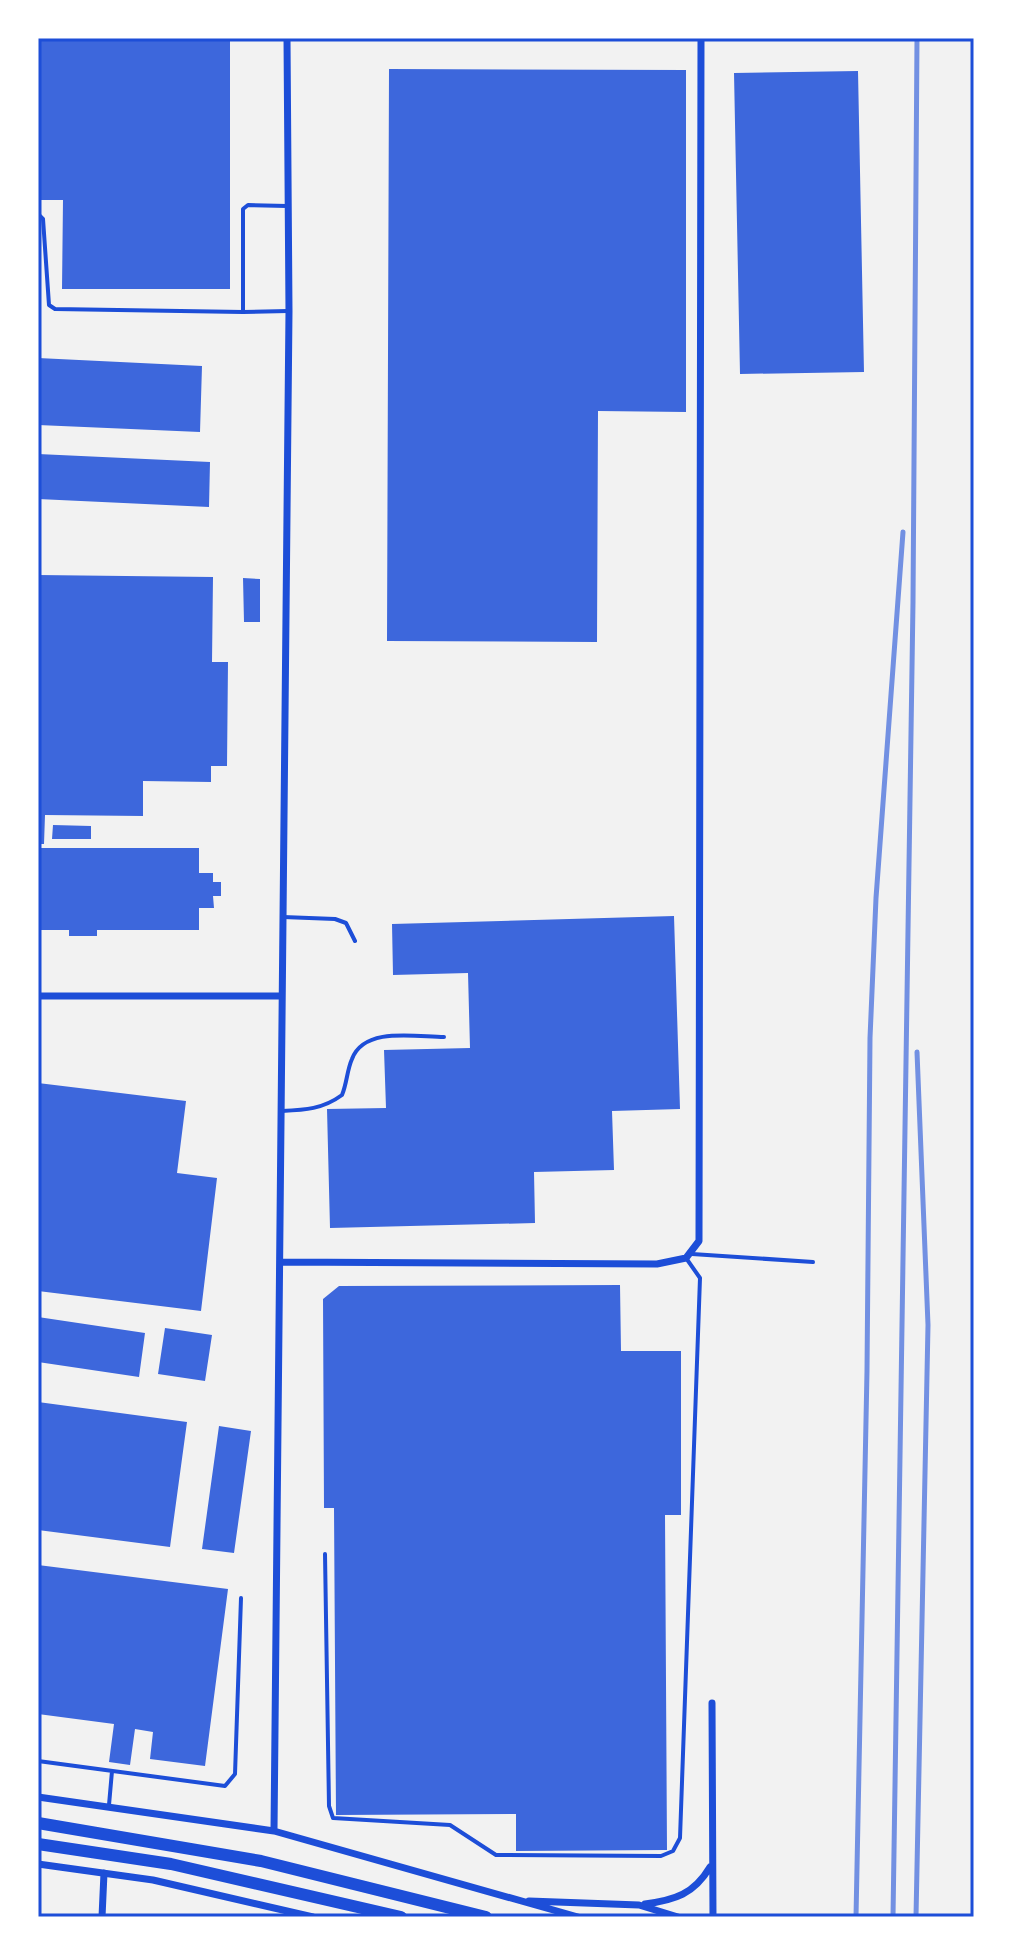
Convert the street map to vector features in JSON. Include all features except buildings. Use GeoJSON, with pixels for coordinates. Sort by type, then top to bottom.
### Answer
{"type":"FeatureCollection","features":[{"type":"Feature","properties":{"kind":"main road"},"geometry":{"type":"LineString","coordinates":[[38,1823],[261,1861],[486,1917]]}},
{"type":"Feature","properties":{"kind":"main road"},"geometry":{"type":"LineString","coordinates":[[38,1844],[171,1864],[401,1917]]}},
{"type":"Feature","properties":{"kind":"street"},"geometry":{"type":"LineString","coordinates":[[274,1831],[289,311],[287,38]]}},
{"type":"Feature","properties":{"kind":"street"},"geometry":{"type":"LineString","coordinates":[[281,1262],[657,1264],[689,1256],[699,1241],[701,38]]}},
{"type":"Feature","properties":{"kind":"street"},"geometry":{"type":"LineString","coordinates":[[38,996],[282,996]]}},
{"type":"Feature","properties":{"kind":"street"},"geometry":{"type":"LineString","coordinates":[[712,1703],[713,1917]]}},
{"type":"Feature","properties":{"kind":"street"},"geometry":{"type":"LineString","coordinates":[[38,1797],[274,1831],[578,1917]]}},
{"type":"Feature","properties":{"kind":"street"},"geometry":{"type":"LineString","coordinates":[[38,1864],[153,1880],[313,1917]]}},
{"type":"Feature","properties":{"kind":"street"},"geometry":{"type":"LineString","coordinates":[[511,1900],[639,1905],[677,1899],[693,1890],[712,1864]]}},
{"type":"Feature","properties":{"kind":"street"},"geometry":{"type":"LineString","coordinates":[[102,1917],[104,1873]]}},
{"type":"Feature","properties":{"kind":"street"},"geometry":{"type":"LineString","coordinates":[[639,1905],[678,1917]]}},
{"type":"Feature","properties":{"kind":"lane"},"geometry":{"type":"LineString","coordinates":[[243,312],[243,209],[248,205],[287,206]]}},
{"type":"Feature","properties":{"kind":"lane"},"geometry":{"type":"LineString","coordinates":[[38,214],[43,219],[49,305],[55,309],[289,311]]}},
{"type":"Feature","properties":{"kind":"lane"},"geometry":{"type":"LineString","coordinates":[[38,286],[48,286]]}},
{"type":"Feature","properties":{"kind":"lane"},"geometry":{"type":"LineString","coordinates":[[283,917],[335,919],[346,923],[355,941]]}},
{"type":"Feature","properties":{"kind":"lane"},"geometry":{"type":"LineString","coordinates":[[282,1111],[329,1105],[342,1095],[356,1049],[368,1041],[386,1036],[444,1037]]}},
{"type":"Feature","properties":{"kind":"lane"},"geometry":{"type":"LineString","coordinates":[[325,1554],[329,1806],[333,1818],[450,1825],[496,1855],[661,1856],[673,1851],[680,1838],[700,1278],[689,1256],[813,1262]]}},
{"type":"Feature","properties":{"kind":"lane"},"geometry":{"type":"LineString","coordinates":[[38,1761],[225,1786],[235,1774],[241,1598]]}},
{"type":"Feature","properties":{"kind":"lane"},"geometry":{"type":"LineString","coordinates":[[109,1805],[112,1771]]}},
{"type":"Feature","properties":{"kind":"railway"},"geometry":{"type":"LineString","coordinates":[[893,1917],[913,602],[917,38]]}},
{"type":"Feature","properties":{"kind":"railway"},"geometry":{"type":"LineString","coordinates":[[856,1917],[870,1038],[876,898],[903,532]]}},
{"type":"Feature","properties":{"kind":"railway"},"geometry":{"type":"LineString","coordinates":[[916,1917],[928,1325],[917,1052]]}}]}
